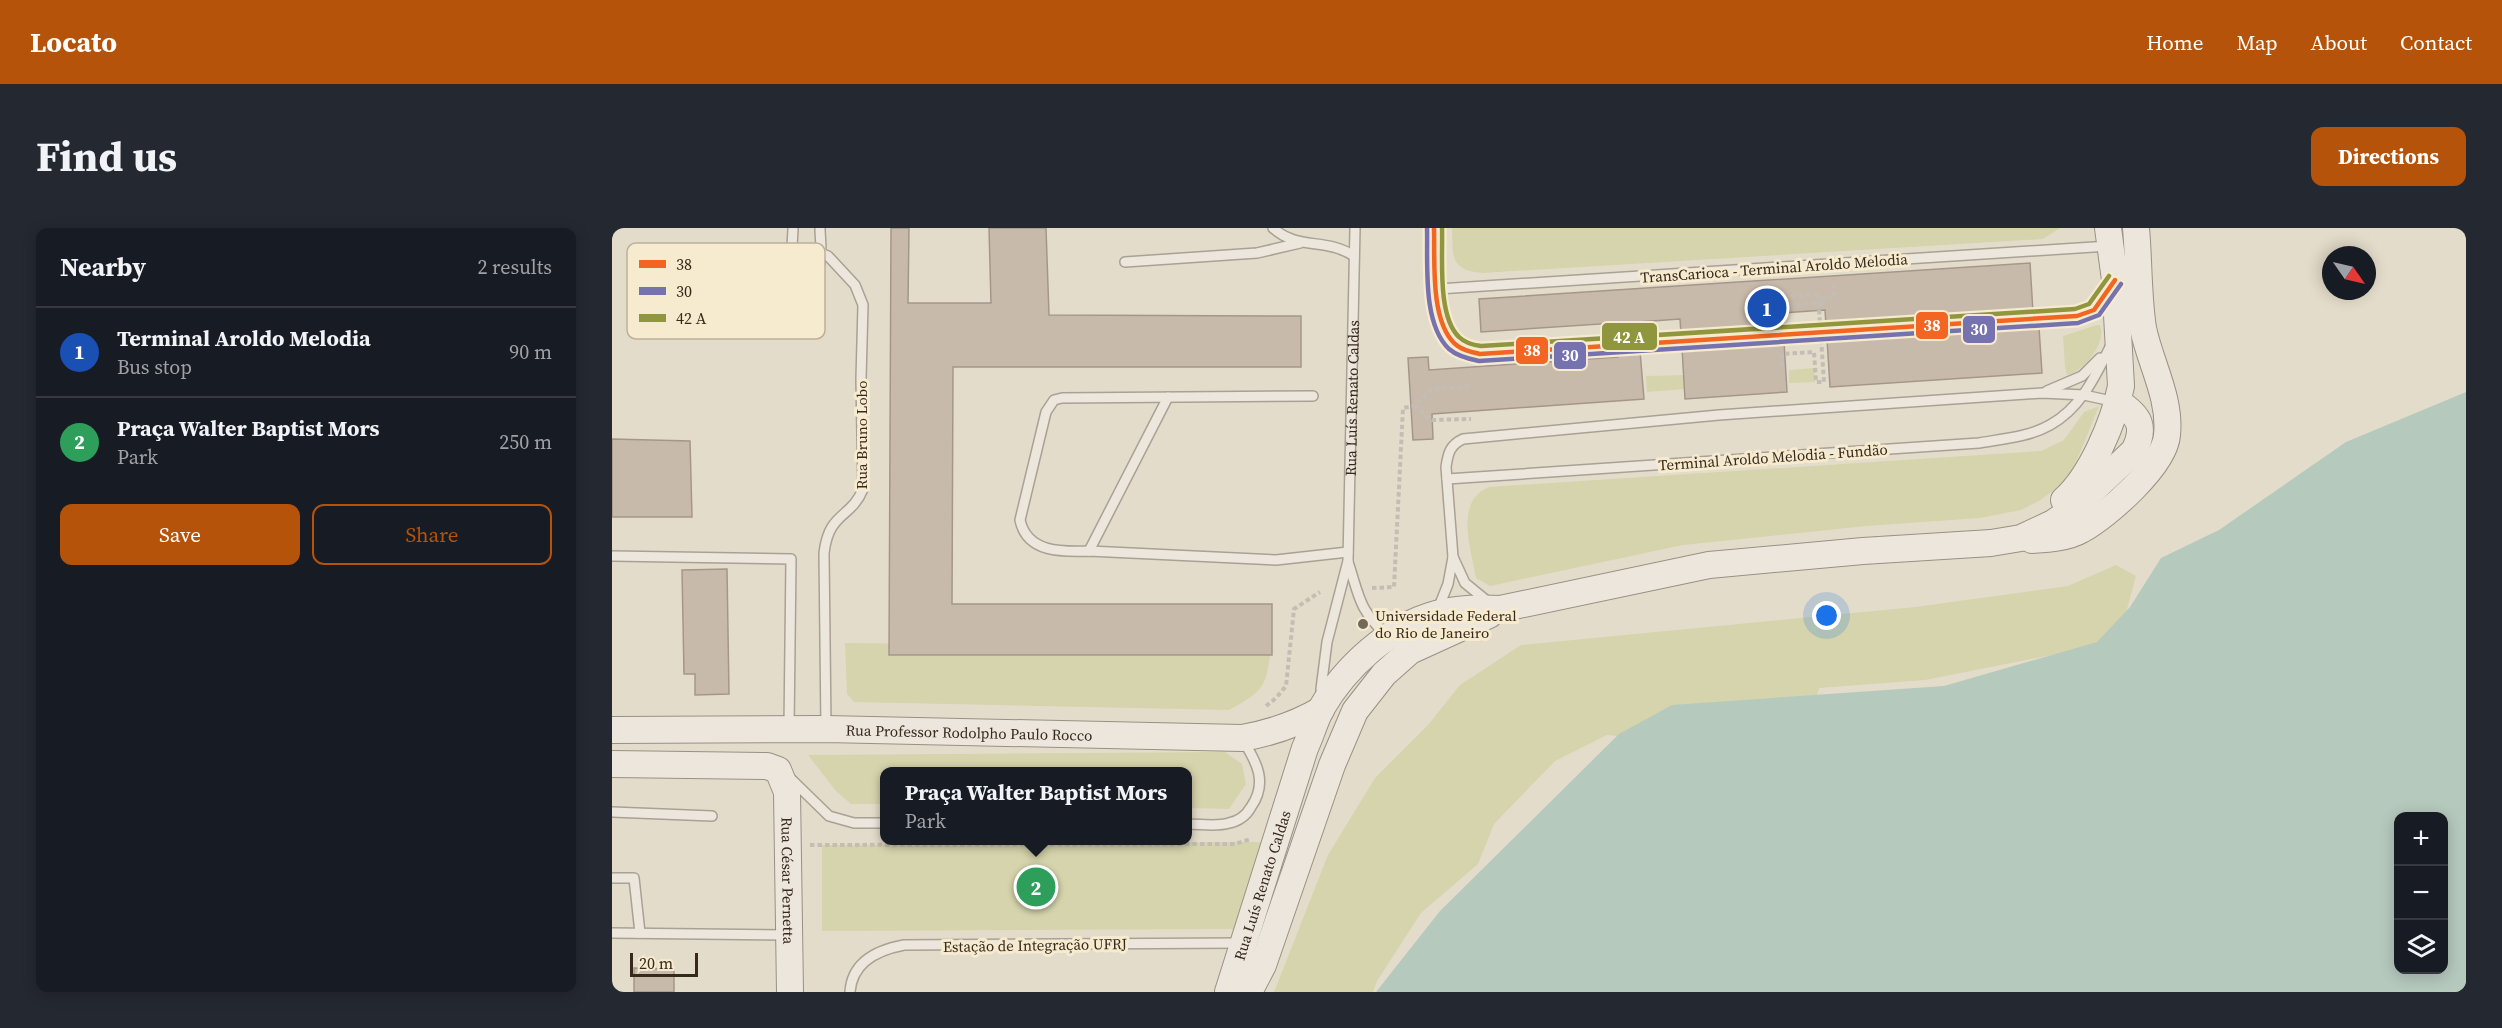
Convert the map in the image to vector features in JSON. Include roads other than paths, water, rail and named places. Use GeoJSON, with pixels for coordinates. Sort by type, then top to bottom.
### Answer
{"type":"FeatureCollection","features":[{"type":"Feature","properties":{"kind":"street"},"geometry":{"type":"LineString","coordinates":[[1323,707],[1359,661],[1389,637],[1436,614],[1467,609],[1500,609],[1709,565],[1841,552],[1991,543],[2021,538],[2041,540],[2080,531],[2133,488],[2154,466],[2164,449],[2167,437],[2163,396],[2144,328],[2136,228]]}},
{"type":"Feature","properties":{"kind":"street"},"geometry":{"type":"LineString","coordinates":[[2021,538],[2067,498],[2077,485],[2092,460],[2118,402],[2122,368],[2115,336],[2115,280],[2110,237]]}},
{"type":"Feature","properties":{"kind":"street"},"geometry":{"type":"LineString","coordinates":[[2021,538],[2053,523],[2072,510],[2134,451],[2140,439],[2140,426],[2135,415],[2118,402]]}},
{"type":"Feature","properties":{"kind":"street","name":"Rua Luís Renato Caldas"},"geometry":{"type":"LineString","coordinates":[[1249,992],[1263,965],[1324,786],[1355,711],[1384,674],[1410,651],[1500,609]]}},
{"type":"Feature","properties":{"kind":"street","name":"Rua Professor Rodolpho Paulo Rocco"},"geometry":{"type":"LineString","coordinates":[[612,730],[826,729],[1242,738],[1271,733],[1298,723],[1323,707]]}},
{"type":"Feature","properties":{"kind":"street","name":"Rua Luís Renato Caldas"},"geometry":{"type":"LineString","coordinates":[[1230,992],[1305,748],[1323,707]]}},
{"type":"Feature","properties":{"kind":"street"},"geometry":{"type":"LineString","coordinates":[[612,764],[767,766],[778,770]]}},
{"type":"Feature","properties":{"kind":"street","name":"Rua César Pernetta"},"geometry":{"type":"LineString","coordinates":[[778,770],[787,792],[790,992]]}},
{"type":"Feature","properties":{"kind":"street"},"geometry":{"type":"LineString","coordinates":[[1230,992],[1263,965]]}},
{"type":"Feature","properties":{"kind":"lane"},"geometry":{"type":"LineString","coordinates":[[793,228],[793,243]]}},
{"type":"Feature","properties":{"kind":"lane"},"geometry":{"type":"LineString","coordinates":[[1273,228],[1280,235],[1300,243]]}},
{"type":"Feature","properties":{"kind":"lane"},"geometry":{"type":"LineString","coordinates":[[1434,228],[1438,289],[1444,331],[1454,343],[1464,350],[1480,354],[2077,316],[2094,310],[2115,280]]}},
{"type":"Feature","properties":{"kind":"lane","name":"Rua Luís Renato Caldas"},"geometry":{"type":"LineString","coordinates":[[1323,707],[1321,689],[1328,642],[1348,557],[1356,231]]}},
{"type":"Feature","properties":{"kind":"lane","name":"TransCarioca - Terminal Aroldo Melodia"},"geometry":{"type":"LineString","coordinates":[[1438,289],[2110,237]]}},
{"type":"Feature","properties":{"kind":"lane"},"geometry":{"type":"LineString","coordinates":[[1125,262],[1257,253],[1300,243],[1330,244],[1354,256]]}},
{"type":"Feature","properties":{"kind":"lane","name":"Rua Bruno Lobo"},"geometry":{"type":"LineString","coordinates":[[825,256],[832,259],[855,285],[863,305],[861,379],[863,489],[860,497],[829,529],[824,553],[826,729]]}},
{"type":"Feature","properties":{"kind":"lane"},"geometry":{"type":"LineString","coordinates":[[2042,393],[2082,376],[2115,336]]}},
{"type":"Feature","properties":{"kind":"lane","name":"Terminal Aroldo Melodia - Fundão"},"geometry":{"type":"LineString","coordinates":[[1447,479],[1979,443],[2027,434],[2051,425],[2084,395],[2115,336]]}},
{"type":"Feature","properties":{"kind":"lane"},"geometry":{"type":"LineString","coordinates":[[1436,614],[1448,584],[1454,557],[1447,479],[1448,455],[1451,447],[1463,439],[1719,415],[2042,393],[2084,395],[2118,402]]}},
{"type":"Feature","properties":{"kind":"lane"},"geometry":{"type":"LineString","coordinates":[[1313,396],[1062,398],[1054,400],[1046,412],[1020,520],[1022,530],[1043,548],[1059,552],[1089,551],[1276,560],[1348,557]]}},
{"type":"Feature","properties":{"kind":"lane"},"geometry":{"type":"LineString","coordinates":[[1089,551],[1168,397]]}},
{"type":"Feature","properties":{"kind":"lane"},"geometry":{"type":"LineString","coordinates":[[612,556],[791,559],[789,729]]}},
{"type":"Feature","properties":{"kind":"lane","name":"Rua Luís Renato Caldas"},"geometry":{"type":"LineString","coordinates":[[1348,557],[1359,604],[1389,637]]}},
{"type":"Feature","properties":{"kind":"lane"},"geometry":{"type":"LineString","coordinates":[[1454,557],[1465,583],[1471,590],[1500,609]]}},
{"type":"Feature","properties":{"kind":"lane"},"geometry":{"type":"LineString","coordinates":[[1192,824],[1228,824],[1240,820],[1255,801],[1260,788],[1260,775],[1255,760],[1242,738]]}},
{"type":"Feature","properties":{"kind":"lane"},"geometry":{"type":"LineString","coordinates":[[778,770],[796,781],[815,804],[829,816],[854,823],[880,824]]}},
{"type":"Feature","properties":{"kind":"lane"},"geometry":{"type":"LineString","coordinates":[[612,812],[712,816]]}},
{"type":"Feature","properties":{"kind":"lane"},"geometry":{"type":"LineString","coordinates":[[612,878],[634,878],[640,933]]}},
{"type":"Feature","properties":{"kind":"lane"},"geometry":{"type":"LineString","coordinates":[[612,933],[788,935]]}},
{"type":"Feature","properties":{"kind":"lane","name":"Estação de Integração UFRJ"},"geometry":{"type":"LineString","coordinates":[[850,992],[853,975],[859,966],[884,949],[904,945],[1244,943]]}},
{"type":"Feature","properties":{"kind":"place","name":"Terminal Aroldo Melodia"},"geometry":{"type":"Point","coordinates":[1767,308]}},
{"type":"Feature","properties":{"kind":"place","name":"Universidade Federal do Rio de Janeiro"},"geometry":{"type":"Point","coordinates":[1363,624]}},
{"type":"Feature","properties":{"kind":"place","name":"Praça Walter Baptist Mors"},"geometry":{"type":"Point","coordinates":[1036,887]}}]}
